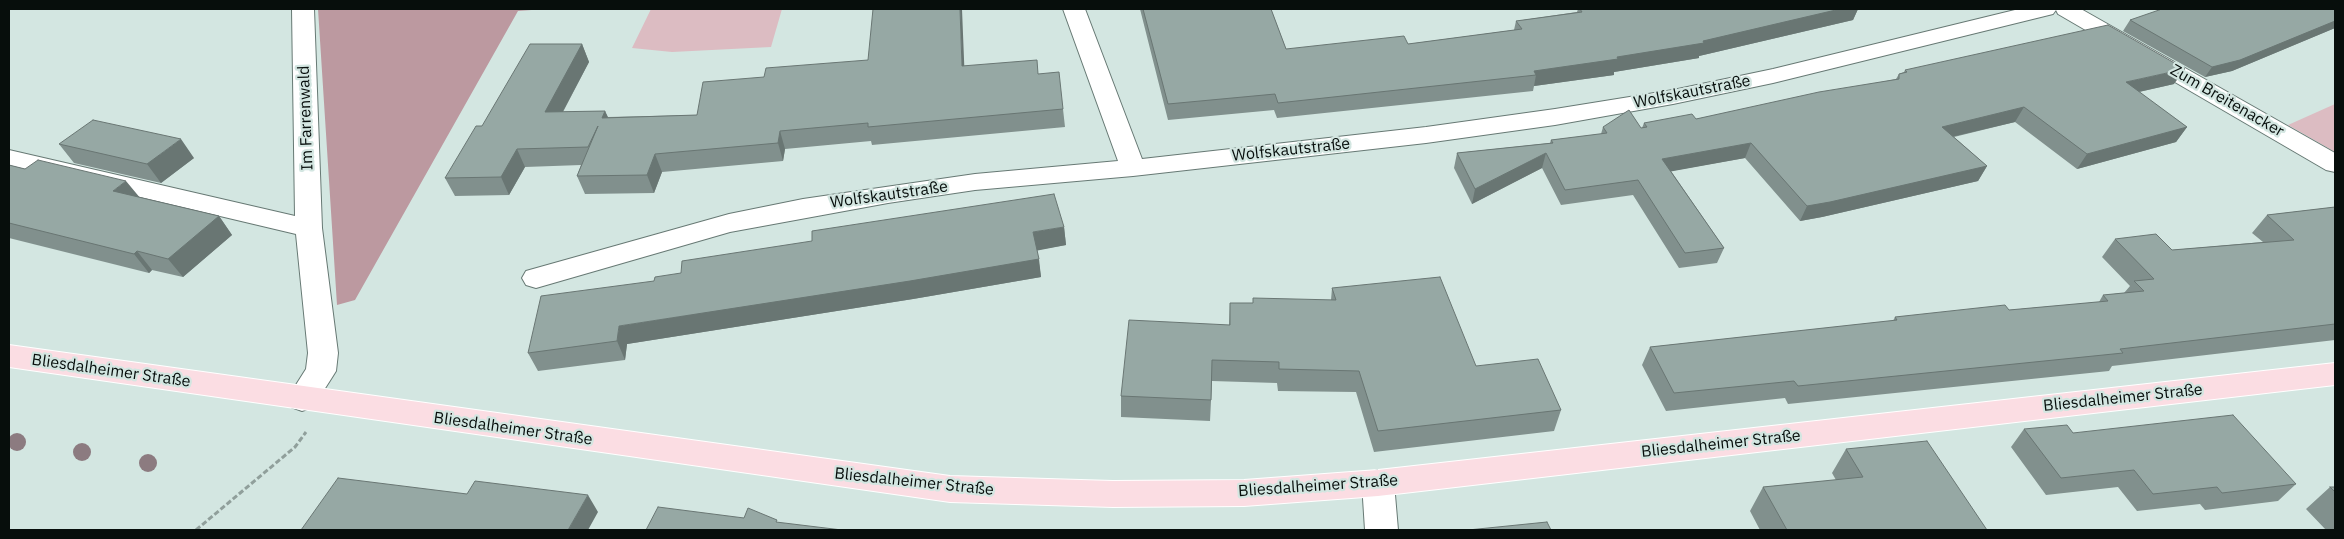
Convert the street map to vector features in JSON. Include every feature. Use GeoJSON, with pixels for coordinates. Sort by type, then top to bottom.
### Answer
{"type":"FeatureCollection","features":[{"type":"Feature","properties":{"kind":"main road","name":"Bliesdalheimer Straße"},"geometry":{"type":"LineString","coordinates":[[9,356],[302,399],[950,489],[1113,494],[1244,493],[1378,483],[2335,374]]}},
{"type":"Feature","properties":{"kind":"street","name":"Im Farrenwald"},"geometry":{"type":"LineString","coordinates":[[303,9],[309,228]]}},
{"type":"Feature","properties":{"kind":"street"},"geometry":{"type":"LineString","coordinates":[[1074,9],[1133,168]]}},
{"type":"Feature","properties":{"kind":"street","name":"Wolfskautstraße"},"geometry":{"type":"LineString","coordinates":[[536,278],[720,226],[803,208],[975,182],[1133,168],[1426,135],[1604,109],[1773,76],[2045,9]]}},
{"type":"Feature","properties":{"kind":"street","name":"Zum Breitenacker"},"geometry":{"type":"LineString","coordinates":[[2066,9],[2335,164]]}},
{"type":"Feature","properties":{"kind":"street"},"geometry":{"type":"LineString","coordinates":[[9,158],[309,228],[323,353],[321,371],[302,399]]}},
{"type":"Feature","properties":{"kind":"street"},"geometry":{"type":"LineString","coordinates":[[1378,483],[1382,530]]}},
{"type":"Feature","properties":{"kind":"path"},"geometry":{"type":"LineString","coordinates":[[196,530],[295,447]]}},
{"type":"Feature","properties":{"kind":"shaded area"},"geometry":{"type":"Polygon","coordinates":[[[318,9],[545,9],[518,11],[355,300],[337,305],[318,9]]]}},
{"type":"Feature","properties":{"kind":"shaded area"},"geometry":{"type":"Polygon","coordinates":[[[651,9],[782,9],[771,47],[672,52],[632,48],[651,9]]]}},
{"type":"Feature","properties":{"kind":"shaded area"},"geometry":{"type":"Polygon","coordinates":[[[2335,104],[2335,152],[2288,125],[2335,104]]]}},
{"type":"Feature","properties":{"kind":"building"},"geometry":{"type":"Polygon","coordinates":[[[873,9],[960,9],[962,66],[1037,60],[1038,74],[1059,72],[1063,109],[868,127],[868,123],[780,131],[778,143],[655,154],[647,175],[577,176],[598,126],[588,147],[517,149],[501,177],[445,178],[476,126],[482,126],[530,44],[582,44],[545,112],[605,111],[602,118],[697,115],[703,82],[764,77],[766,68],[868,60],[873,9]]]}},
{"type":"Feature","properties":{"kind":"building"},"geometry":{"type":"Polygon","coordinates":[[[1143,9],[1271,9],[1286,49],[1404,36],[1408,44],[1522,29],[1516,21],[1582,12],[1580,9],[1840,9],[1703,41],[1704,43],[1617,57],[1618,59],[1534,71],[1536,75],[1278,103],[1275,94],[1168,104],[1143,9]]]}},
{"type":"Feature","properties":{"kind":"building"},"geometry":{"type":"Polygon","coordinates":[[[2162,9],[2335,9],[2335,21],[2240,60],[2212,67],[2130,20],[2162,9]]]}},
{"type":"Feature","properties":{"kind":"building"},"geometry":{"type":"Polygon","coordinates":[[[2108,25],[2185,69],[2126,82],[2187,127],[2087,154],[2024,107],[1942,127],[1987,166],[1807,206],[1751,143],[1662,159],[1724,248],[1685,253],[1638,180],[1565,190],[1546,153],[1475,189],[1457,153],[1553,143],[1551,140],[1607,133],[1603,127],[1629,110],[1641,128],[1647,127],[1644,123],[1692,114],[1696,119],[1819,92],[1899,79],[1899,74],[1907,72],[1905,70],[2108,25]]]}},
{"type":"Feature","properties":{"kind":"building"},"geometry":{"type":"Polygon","coordinates":[[[93,120],[181,139],[147,164],[59,144],[93,120]]]}},
{"type":"Feature","properties":{"kind":"building"},"geometry":{"type":"Polygon","coordinates":[[[38,160],[126,181],[113,191],[219,216],[168,259],[137,251],[134,254],[9,223],[9,165],[25,169],[38,160]]]}},
{"type":"Feature","properties":{"kind":"building"},"geometry":{"type":"Polygon","coordinates":[[[1054,194],[1064,227],[1033,232],[1039,259],[619,326],[617,341],[528,353],[541,296],[654,281],[655,277],[681,273],[682,261],[812,241],[812,231],[1054,194]]]}},
{"type":"Feature","properties":{"kind":"building"},"geometry":{"type":"Polygon","coordinates":[[[2335,207],[2335,324],[2120,349],[2123,353],[1798,386],[1794,381],[1674,393],[1650,347],[1897,320],[1895,317],[2005,305],[2009,310],[2108,301],[2103,295],[2144,291],[2134,281],[2154,279],[2115,239],[2156,234],[2172,250],[2294,240],[2267,215],[2335,207]]]}},
{"type":"Feature","properties":{"kind":"building"},"geometry":{"type":"Polygon","coordinates":[[[1440,277],[1476,366],[1538,359],[1561,410],[1378,431],[1359,371],[1279,369],[1279,362],[1212,360],[1211,400],[1121,396],[1129,320],[1230,325],[1230,303],[1253,303],[1253,298],[1336,300],[1332,288],[1440,277]]]}},
{"type":"Feature","properties":{"kind":"building"},"geometry":{"type":"Polygon","coordinates":[[[2233,415],[2296,484],[2222,493],[2217,487],[2153,494],[2134,470],[2061,478],[2024,429],[2067,425],[2073,433],[2233,415]]]}},
{"type":"Feature","properties":{"kind":"building"},"geometry":{"type":"Polygon","coordinates":[[[1927,441],[1987,530],[1787,530],[1763,487],[1863,477],[1846,449],[1927,441]]]}},
{"type":"Feature","properties":{"kind":"building"},"geometry":{"type":"Polygon","coordinates":[[[338,478],[467,494],[475,481],[588,495],[568,530],[301,530],[338,478]]]}},
{"type":"Feature","properties":{"kind":"building"},"geometry":{"type":"Polygon","coordinates":[[[658,507],[744,518],[748,508],[777,520],[776,522],[842,530],[646,530],[658,507]]]}},
{"type":"Feature","properties":{"kind":"building"},"geometry":{"type":"Polygon","coordinates":[[[1547,522],[1551,530],[1468,530],[1547,522]]]}}]}
